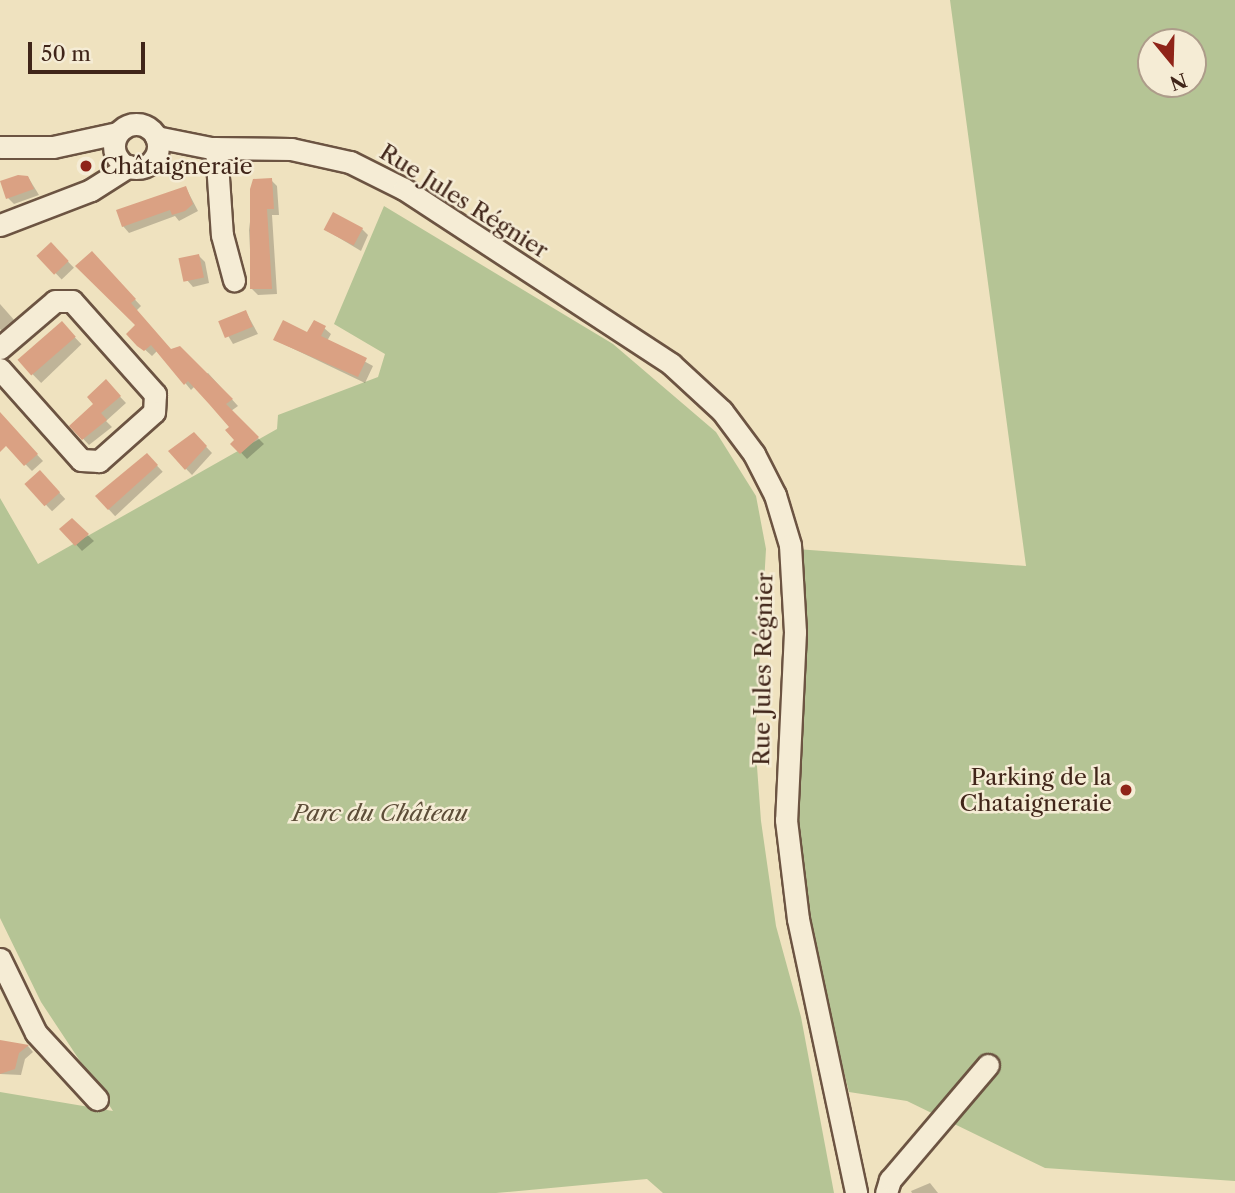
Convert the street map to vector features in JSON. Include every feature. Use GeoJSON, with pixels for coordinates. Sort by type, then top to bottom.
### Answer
{"type":"FeatureCollection","features":[{"type":"Feature","properties":{"kind":"street"},"geometry":{"type":"LineString","coordinates":[[0,146],[53,147],[143,166],[155,147],[148,127],[135,124],[118,133],[53,147]]}},
{"type":"Feature","properties":{"kind":"street"},"geometry":{"type":"LineString","coordinates":[[118,133],[114,146],[123,162]]}},
{"type":"Feature","properties":{"kind":"street","name":"Rue Jules Régnier"},"geometry":{"type":"LineString","coordinates":[[155,147],[291,149],[350,162],[404,189],[671,364],[722,411],[754,454],[775,495],[790,545],[795,632],[786,820],[798,919],[856,1193]]}},
{"type":"Feature","properties":{"kind":"street"},"geometry":{"type":"LineString","coordinates":[[214,148],[222,234],[234,280]]}},
{"type":"Feature","properties":{"kind":"street"},"geometry":{"type":"LineString","coordinates":[[0,225],[91,190],[123,162]]}},
{"type":"Feature","properties":{"kind":"street"},"geometry":{"type":"LineString","coordinates":[[0,348],[55,301],[72,301],[155,394],[154,412],[99,461],[81,460],[0,369]]}},
{"type":"Feature","properties":{"kind":"street"},"geometry":{"type":"LineString","coordinates":[[0,960],[36,1033],[97,1099]]}},
{"type":"Feature","properties":{"kind":"street"},"geometry":{"type":"LineString","coordinates":[[886,1193],[890,1180],[988,1065]]}},
{"type":"Feature","properties":{"kind":"green space"},"geometry":{"type":"Polygon","coordinates":[[[950,0],[1235,0],[1235,1181],[1045,1168],[907,1101],[849,1092],[797,889],[783,548],[1026,566],[950,0]]]}},
{"type":"Feature","properties":{"kind":"green space","name":"Parc du Château"},"geometry":{"type":"Polygon","coordinates":[[[384,206],[613,344],[716,432],[756,496],[766,549],[755,739],[761,821],[776,926],[801,1017],[834,1193],[663,1193],[647,1179],[496,1193],[0,1193],[0,1092],[113,1111],[41,1002],[0,918],[0,498],[38,564],[277,429],[278,415],[378,377],[385,354],[334,324],[384,206]]]}},
{"type":"Feature","properties":{"kind":"building"},"geometry":{"type":"Polygon","coordinates":[[[18,175],[28,176],[34,189],[6,199],[0,181],[18,175]]]}},
{"type":"Feature","properties":{"kind":"building"},"geometry":{"type":"Polygon","coordinates":[[[272,178],[274,209],[267,209],[272,289],[250,289],[250,189],[253,179],[272,178]]]}},
{"type":"Feature","properties":{"kind":"building"},"geometry":{"type":"Polygon","coordinates":[[[186,186],[193,204],[185,211],[172,215],[170,210],[122,227],[116,210],[186,186]]]}},
{"type":"Feature","properties":{"kind":"building"},"geometry":{"type":"Polygon","coordinates":[[[333,212],[363,228],[354,246],[324,230],[333,212]]]}},
{"type":"Feature","properties":{"kind":"building"},"geometry":{"type":"Polygon","coordinates":[[[51,242],[69,261],[54,275],[36,256],[51,242]]]}},
{"type":"Feature","properties":{"kind":"building"},"geometry":{"type":"Polygon","coordinates":[[[92,251],[136,299],[131,303],[171,349],[180,346],[233,399],[226,404],[259,437],[240,454],[230,444],[234,440],[225,430],[229,427],[209,404],[188,381],[184,385],[151,345],[144,351],[137,346],[126,334],[135,325],[75,266],[92,251]]]}},
{"type":"Feature","properties":{"kind":"building"},"geometry":{"type":"Polygon","coordinates":[[[199,254],[204,277],[183,282],[178,258],[199,254]]]}},
{"type":"Feature","properties":{"kind":"building"},"geometry":{"type":"Polygon","coordinates":[[[246,310],[253,327],[225,338],[218,321],[246,310]]]}},
{"type":"Feature","properties":{"kind":"building"},"geometry":{"type":"Polygon","coordinates":[[[283,320],[307,332],[314,320],[326,326],[321,336],[367,358],[358,377],[273,340],[283,320]]]}},
{"type":"Feature","properties":{"kind":"building"},"geometry":{"type":"Polygon","coordinates":[[[62,321],[76,337],[31,376],[17,360],[62,321]]]}},
{"type":"Feature","properties":{"kind":"building"},"geometry":{"type":"Polygon","coordinates":[[[106,379],[121,396],[101,413],[107,420],[82,440],[69,426],[93,404],[87,397],[106,379]]]}},
{"type":"Feature","properties":{"kind":"building"},"geometry":{"type":"Polygon","coordinates":[[[0,412],[38,454],[24,466],[6,446],[0,452],[0,412]]]}},
{"type":"Feature","properties":{"kind":"building"},"geometry":{"type":"Polygon","coordinates":[[[194,432],[207,446],[185,470],[168,451],[194,432]]]}},
{"type":"Feature","properties":{"kind":"building"},"geometry":{"type":"Polygon","coordinates":[[[147,453],[158,465],[108,510],[95,496],[147,453]]]}},
{"type":"Feature","properties":{"kind":"building"},"geometry":{"type":"Polygon","coordinates":[[[40,470],[60,492],[44,506],[24,484],[40,470]]]}},
{"type":"Feature","properties":{"kind":"building"},"geometry":{"type":"Polygon","coordinates":[[[72,518],[89,534],[75,546],[59,529],[72,518]]]}},
{"type":"Feature","properties":{"kind":"building"},"geometry":{"type":"Polygon","coordinates":[[[0,1040],[29,1045],[19,1053],[15,1069],[0,1074],[0,1040]]]}},
{"type":"Feature","properties":{"kind":"place","name":"Châtaigneraie"},"geometry":{"type":"Point","coordinates":[86,166]}},
{"type":"Feature","properties":{"kind":"place","name":"Parking de la Chataigneraie"},"geometry":{"type":"Point","coordinates":[1126,790]}}]}
